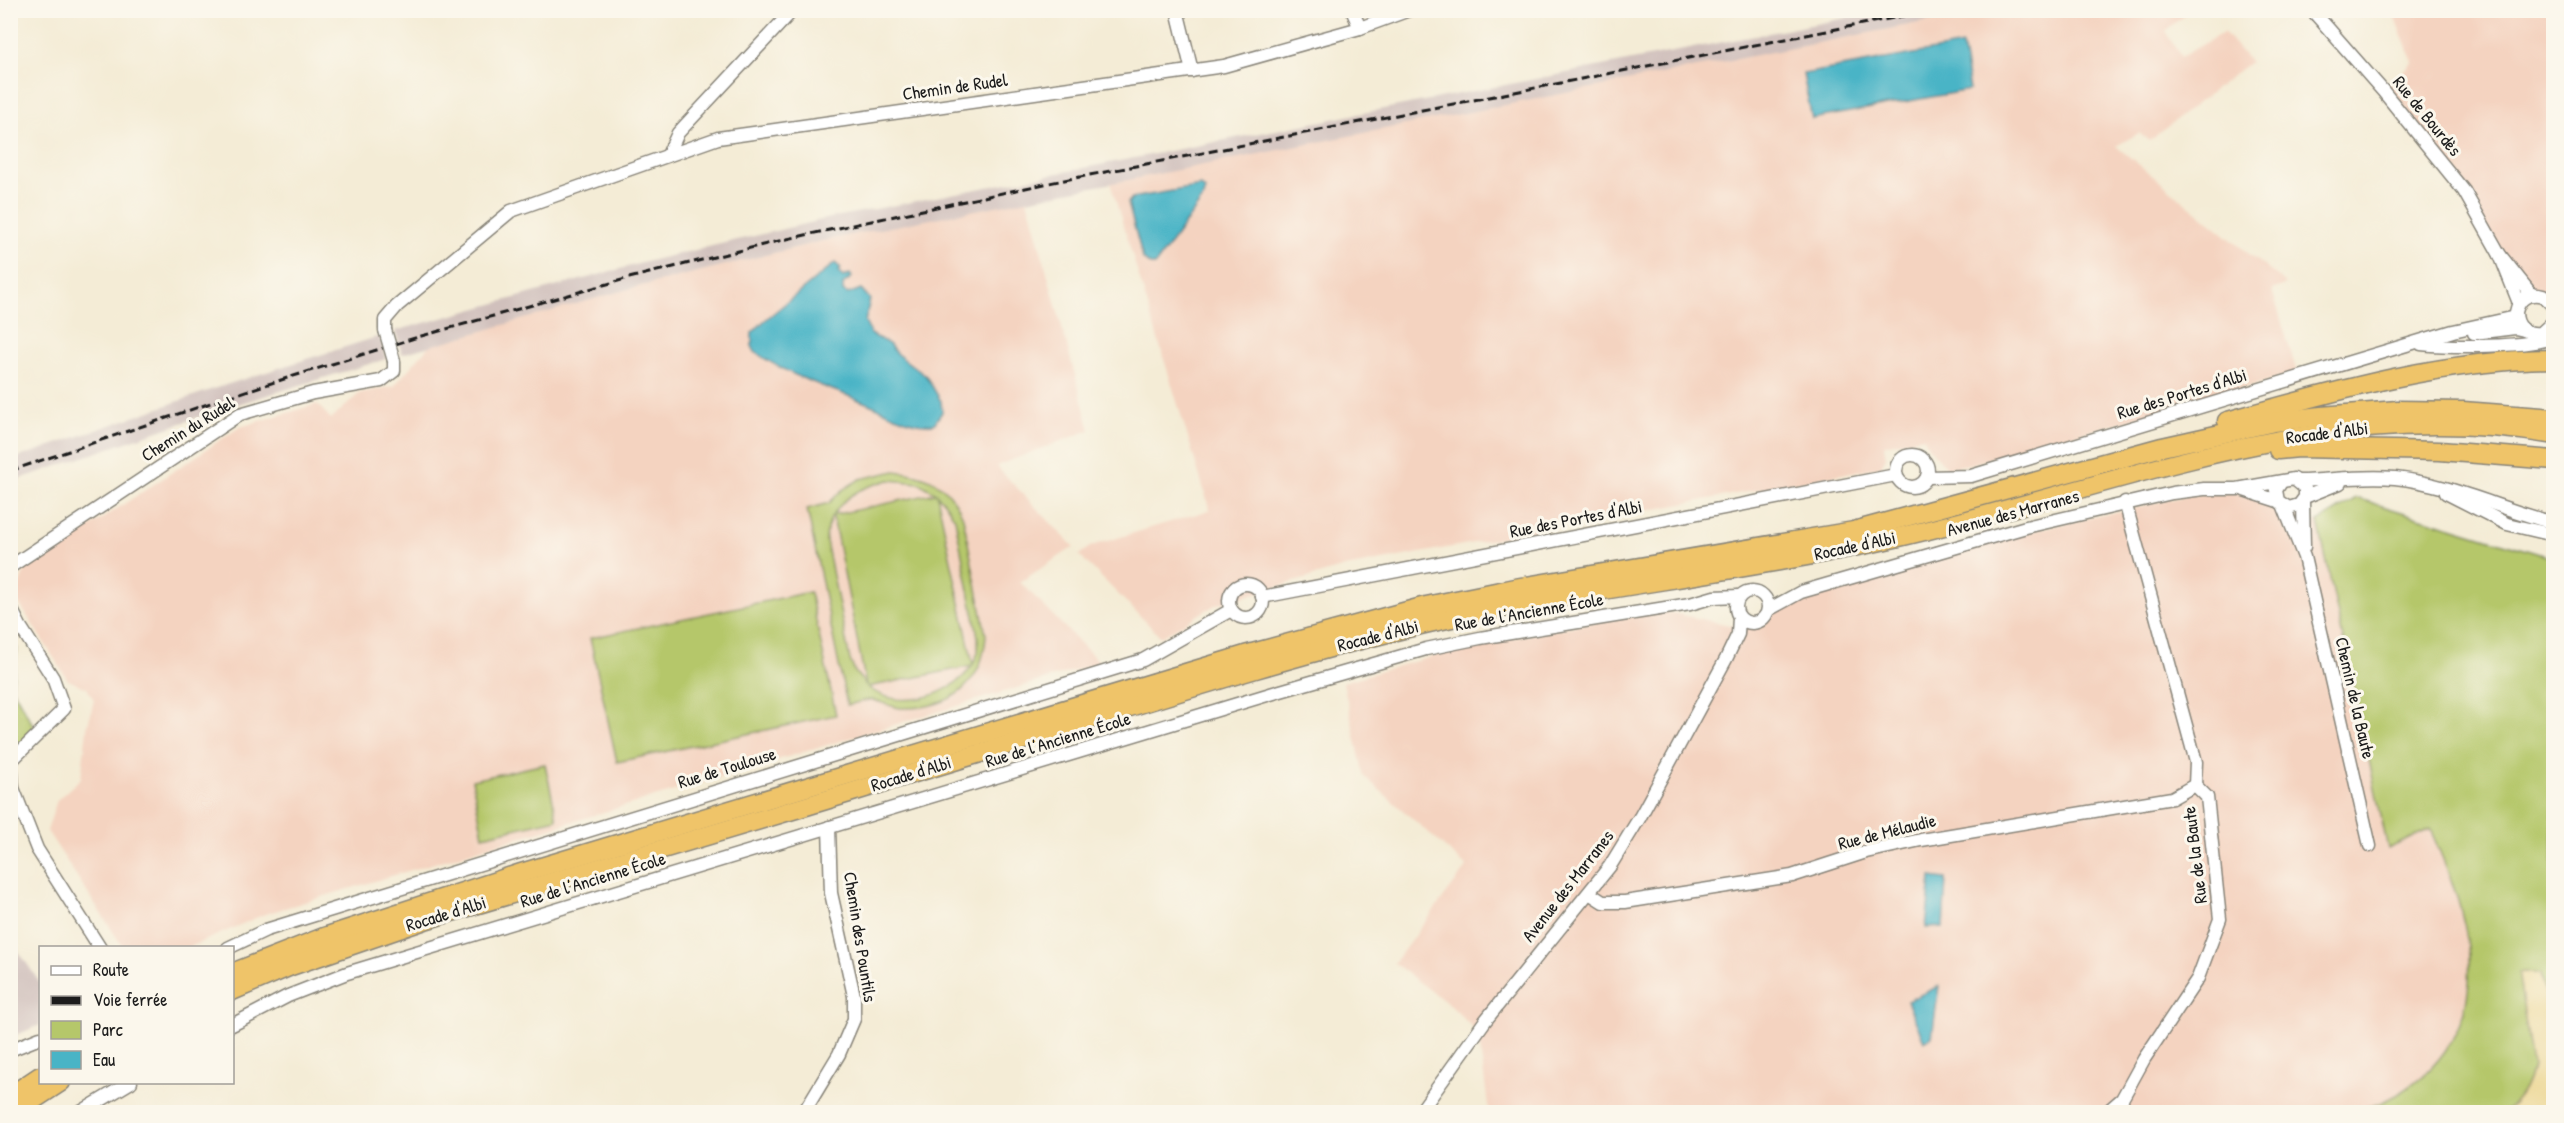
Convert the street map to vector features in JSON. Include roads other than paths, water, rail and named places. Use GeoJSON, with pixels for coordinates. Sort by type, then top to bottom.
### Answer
{"type":"FeatureCollection","features":[{"type":"Feature","properties":{"kind":"highway"},"geometry":{"type":"LineString","coordinates":[[1854,531],[2188,431],[2356,385],[2426,370],[2553,359]]}},
{"type":"Feature","properties":{"kind":"highway","name":"Rocade d'Albi"},"geometry":{"type":"LineString","coordinates":[[234,972],[324,937],[488,884],[1336,629],[1426,606],[1515,588],[1854,531],[2162,447],[2274,422],[2398,410],[2463,411],[2553,418]]}},
{"type":"Feature","properties":{"kind":"highway","name":"Rocade d'Albi"},"geometry":{"type":"LineString","coordinates":[[234,990],[321,955],[425,920],[1321,651],[1430,623],[1521,604],[1821,555],[1910,535],[2231,448],[2321,432],[2423,426],[2504,429],[2553,435]]}},
{"type":"Feature","properties":{"kind":"highway"},"geometry":{"type":"LineString","coordinates":[[2114,478],[2251,453],[2299,448],[2440,451],[2553,460]]}},
{"type":"Feature","properties":{"kind":"highway"},"geometry":{"type":"LineString","coordinates":[[10,1096],[39,1077]]}},
{"type":"Feature","properties":{"kind":"highway"},"geometry":{"type":"LineString","coordinates":[[15,1113],[59,1084]]}},
{"type":"Feature","properties":{"kind":"street"},"geometry":{"type":"LineString","coordinates":[[668,155],[678,133],[793,10]]}},
{"type":"Feature","properties":{"kind":"street"},"geometry":{"type":"LineString","coordinates":[[1177,10],[1192,71]]}},
{"type":"Feature","properties":{"kind":"street"},"geometry":{"type":"LineString","coordinates":[[1352,10],[1360,28]]}},
{"type":"Feature","properties":{"kind":"street","name":"Chemin de Rudel"},"geometry":{"type":"LineString","coordinates":[[394,361],[385,330],[385,320],[397,306],[511,211],[668,155],[718,138],[1224,66],[1360,28],[1408,10]]}},
{"type":"Feature","properties":{"kind":"street","name":"Rue de Bourdès"},"geometry":{"type":"LineString","coordinates":[[2312,10],[2383,91],[2475,206],[2500,255],[2519,303]]}},
{"type":"Feature","properties":{"kind":"street","name":"Rue de Bourdès"},"geometry":{"type":"LineString","coordinates":[[2500,255],[2532,295]]}},
{"type":"Feature","properties":{"kind":"street"},"geometry":{"type":"LineString","coordinates":[[2524,330],[2516,317],[2519,303],[2532,295],[2552,301]]}},
{"type":"Feature","properties":{"kind":"street","name":"Rue des Portes d'Albi"},"geometry":{"type":"LineString","coordinates":[[1927,477],[1971,476],[2413,343],[2516,317]]}},
{"type":"Feature","properties":{"kind":"street","name":"Rue des Portes d'Albi"},"geometry":{"type":"LineString","coordinates":[[2446,334],[2454,336],[2515,328],[2529,333],[2541,333],[2553,321]]}},
{"type":"Feature","properties":{"kind":"street"},"geometry":{"type":"LineString","coordinates":[[2413,343],[2445,347],[2536,342],[2553,337]]}},
{"type":"Feature","properties":{"kind":"street","name":"Chemin du Rudel"},"geometry":{"type":"LineString","coordinates":[[10,567],[240,414],[314,393],[381,381],[394,371],[394,361]]}},
{"type":"Feature","properties":{"kind":"street"},"geometry":{"type":"LineString","coordinates":[[1913,455],[1926,463],[1927,477],[1921,485],[1911,488],[1901,484],[1896,475],[1900,461],[1913,455]]}},
{"type":"Feature","properties":{"kind":"street","name":"Rue des Portes d'Albi"},"geometry":{"type":"LineString","coordinates":[[1262,597],[1896,475]]}},
{"type":"Feature","properties":{"kind":"street"},"geometry":{"type":"LineString","coordinates":[[2361,477],[2318,490],[2294,507],[2281,504],[2276,490],[2282,481],[2294,479],[2299,481],[2361,477],[2396,478],[2464,492],[2553,523]]}},
{"type":"Feature","properties":{"kind":"street","name":"Avenue des Marranes"},"geometry":{"type":"LineString","coordinates":[[1768,610],[1801,592],[2004,533],[2125,502],[2193,490],[2237,489],[2282,481]]}},
{"type":"Feature","properties":{"kind":"street"},"geometry":{"type":"LineString","coordinates":[[2299,481],[2305,488],[2304,499]]}},
{"type":"Feature","properties":{"kind":"street"},"geometry":{"type":"LineString","coordinates":[[2432,485],[2507,524],[2553,536]]}},
{"type":"Feature","properties":{"kind":"street","name":"Avenue des Marranes"},"geometry":{"type":"LineString","coordinates":[[2237,489],[2281,504]]}},
{"type":"Feature","properties":{"kind":"street","name":"Chemin de la Baute"},"geometry":{"type":"LineString","coordinates":[[2304,499],[2304,557]]}},
{"type":"Feature","properties":{"kind":"street","name":"Rue de la Baute"},"geometry":{"type":"LineString","coordinates":[[2107,1113],[2122,1099],[2144,1059],[2198,978],[2220,919],[2206,796],[2195,785],[2196,762],[2125,502]]}},
{"type":"Feature","properties":{"kind":"street","name":"Chemin de la Baute"},"geometry":{"type":"LineString","coordinates":[[2281,504],[2304,557],[2370,846]]}},
{"type":"Feature","properties":{"kind":"street"},"geometry":{"type":"LineString","coordinates":[[1240,585],[1254,586],[1262,597],[1261,609],[1253,617],[1241,618],[1231,610],[1229,596],[1240,585]]}},
{"type":"Feature","properties":{"kind":"street"},"geometry":{"type":"LineString","coordinates":[[1702,601],[1738,614],[1753,623],[1762,619],[1768,610],[1766,599],[1758,592],[1748,591],[1739,596],[1738,614]]}},
{"type":"Feature","properties":{"kind":"street","name":"Avenue des Marranes"},"geometry":{"type":"LineString","coordinates":[[1758,592],[1770,594],[1801,592]]}},
{"type":"Feature","properties":{"kind":"street","name":"Rue de l’Ancienne École"},"geometry":{"type":"LineString","coordinates":[[234,1024],[288,996],[347,973],[1426,649],[1702,601],[1714,597],[1739,596]]}},
{"type":"Feature","properties":{"kind":"street"},"geometry":{"type":"LineString","coordinates":[[10,606],[53,678],[64,709],[11,761],[13,788],[38,849],[99,946]]}},
{"type":"Feature","properties":{"kind":"street","name":"Rue de Toulouse"},"geometry":{"type":"LineString","coordinates":[[232,946],[266,930],[288,923],[1143,660],[1231,610]]}},
{"type":"Feature","properties":{"kind":"street","name":"Avenue des Marranes"},"geometry":{"type":"LineString","coordinates":[[1738,614],[1738,634]]}},
{"type":"Feature","properties":{"kind":"street","name":"Avenue des Marranes"},"geometry":{"type":"LineString","coordinates":[[1420,1113],[1485,1021],[1611,866],[1640,817],[1738,634],[1753,623]]}},
{"type":"Feature","properties":{"kind":"street","name":"Rue de Mélaudie"},"geometry":{"type":"LineString","coordinates":[[1588,893],[1603,902],[1625,902],[1792,876],[1866,852],[1921,840],[2172,798],[2195,785]]}},
{"type":"Feature","properties":{"kind":"street","name":"Chemin des Pountils"},"geometry":{"type":"LineString","coordinates":[[804,1113],[838,1054],[854,1019],[854,996],[831,893],[829,827]]}},
{"type":"Feature","properties":{"kind":"street"},"geometry":{"type":"LineString","coordinates":[[10,1050],[39,1038]]}},
{"type":"Feature","properties":{"kind":"street"},"geometry":{"type":"LineString","coordinates":[[81,1113],[129,1084]]}},
{"type":"Feature","properties":{"kind":"water"},"geometry":{"type":"Polygon","coordinates":[[[1962,45],[1970,90],[1812,119],[1803,74],[1962,45]]]}},
{"type":"Feature","properties":{"kind":"water"},"geometry":{"type":"Polygon","coordinates":[[[1201,186],[1205,190],[1202,200],[1155,265],[1150,265],[1143,259],[1128,203],[1132,198],[1201,186]]]}},
{"type":"Feature","properties":{"kind":"water"},"geometry":{"type":"Polygon","coordinates":[[[835,263],[841,268],[838,272],[843,277],[850,274],[852,277],[843,284],[843,291],[848,294],[861,289],[870,299],[865,322],[871,334],[889,344],[897,354],[926,376],[941,401],[942,412],[934,424],[915,423],[898,417],[794,374],[755,352],[752,346],[752,333],[835,263]]]}},
{"type":"Feature","properties":{"kind":"water"},"geometry":{"type":"Polygon","coordinates":[[[1931,877],[1946,879],[1943,927],[1926,928],[1931,877]]]}},
{"type":"Feature","properties":{"kind":"water"},"geometry":{"type":"Polygon","coordinates":[[[1939,986],[1932,1037],[1924,1041],[1907,1001],[1939,986]]]}},
{"type":"Feature","properties":{"kind":"railway"},"geometry":{"type":"LineString","coordinates":[[10,471],[246,391],[418,337],[629,278],[787,239],[1049,183],[1934,10]]}}]}
